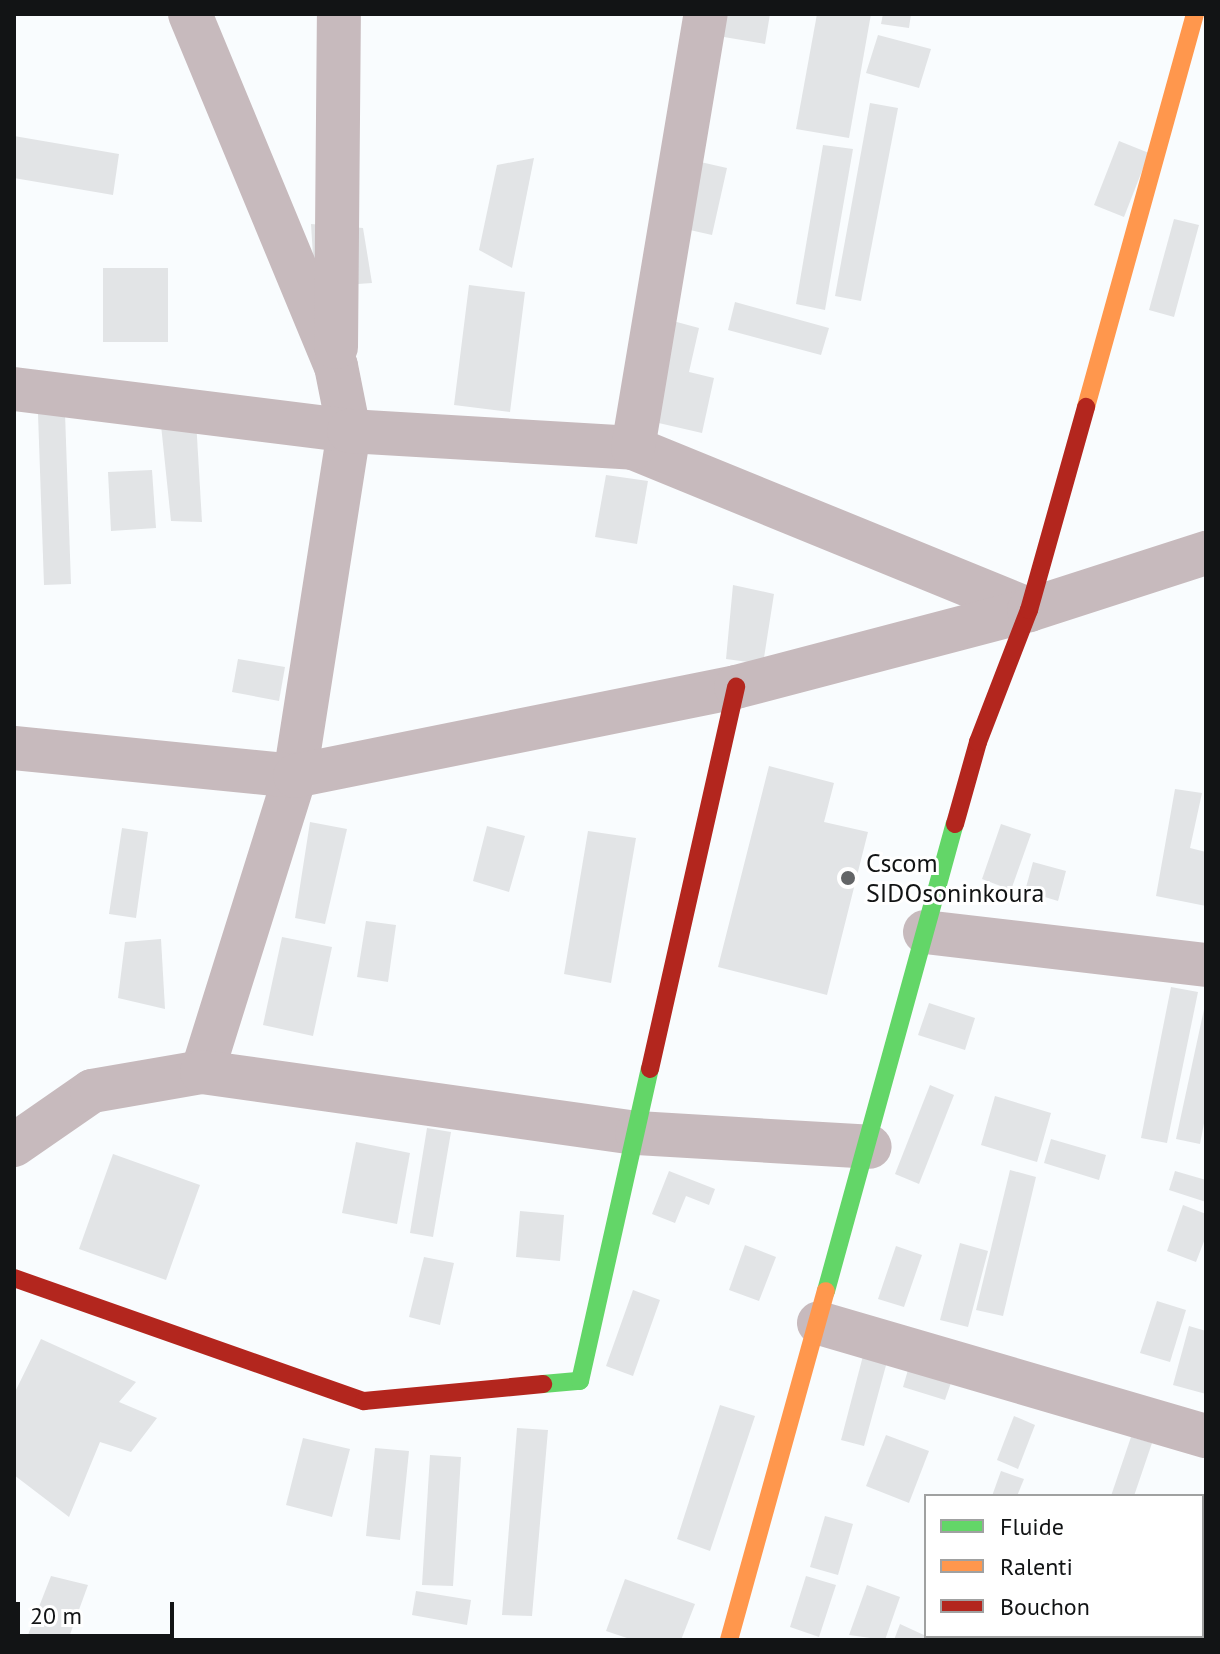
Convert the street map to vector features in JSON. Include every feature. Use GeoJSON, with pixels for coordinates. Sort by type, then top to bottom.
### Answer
{"type":"FeatureCollection","features":[{"type":"Feature","properties":{"kind":"street"},"geometry":{"type":"LineString","coordinates":[[190,14],[336,366],[349,431],[295,776],[202,1072]]}},
{"type":"Feature","properties":{"kind":"street"},"geometry":{"type":"LineString","coordinates":[[336,366],[339,14]]}},
{"type":"Feature","properties":{"kind":"street"},"geometry":{"type":"LineString","coordinates":[[633,448],[706,14]]}},
{"type":"Feature","properties":{"kind":"street"},"geometry":{"type":"LineString","coordinates":[[729,1640],[870,1147],[978,742],[1029,610],[1195,14]]}},
{"type":"Feature","properties":{"kind":"street"},"geometry":{"type":"LineString","coordinates":[[14,389],[349,431],[633,448],[1029,610]]}},
{"type":"Feature","properties":{"kind":"street"},"geometry":{"type":"LineString","coordinates":[[14,748],[295,776],[736,687],[1029,610],[1206,553]]}},
{"type":"Feature","properties":{"kind":"street"},"geometry":{"type":"LineString","coordinates":[[14,1278],[364,1401],[580,1381],[736,687]]}},
{"type":"Feature","properties":{"kind":"street"},"geometry":{"type":"LineString","coordinates":[[925,932],[1206,965]]}},
{"type":"Feature","properties":{"kind":"street"},"geometry":{"type":"LineString","coordinates":[[14,1145],[92,1091],[202,1072],[637,1133],[870,1147]]}},
{"type":"Feature","properties":{"kind":"street"},"geometry":{"type":"LineString","coordinates":[[819,1323],[1206,1436]]}},
{"type":"Feature","properties":{"kind":"building"},"geometry":{"type":"Polygon","coordinates":[[[722,14],[770,14],[765,44],[718,36],[722,14]]]}},
{"type":"Feature","properties":{"kind":"building"},"geometry":{"type":"Polygon","coordinates":[[[817,14],[871,14],[849,138],[796,129],[817,14]]]}},
{"type":"Feature","properties":{"kind":"building"},"geometry":{"type":"Polygon","coordinates":[[[883,14],[911,14],[909,28],[881,24],[883,14]]]}},
{"type":"Feature","properties":{"kind":"building"},"geometry":{"type":"Polygon","coordinates":[[[878,35],[931,49],[919,88],[866,73],[878,35]]]}},
{"type":"Feature","properties":{"kind":"building"},"geometry":{"type":"Polygon","coordinates":[[[870,103],[898,108],[861,301],[835,296],[870,103]]]}},
{"type":"Feature","properties":{"kind":"building"},"geometry":{"type":"Polygon","coordinates":[[[14,136],[119,154],[113,195],[14,178],[14,136]]]}},
{"type":"Feature","properties":{"kind":"building"},"geometry":{"type":"Polygon","coordinates":[[[1119,141],[1149,153],[1124,217],[1094,205],[1119,141]]]}},
{"type":"Feature","properties":{"kind":"building"},"geometry":{"type":"Polygon","coordinates":[[[823,145],[853,149],[825,310],[796,304],[823,145]]]}},
{"type":"Feature","properties":{"kind":"building"},"geometry":{"type":"Polygon","coordinates":[[[534,158],[512,268],[479,250],[497,165],[534,158]]]}},
{"type":"Feature","properties":{"kind":"building"},"geometry":{"type":"Polygon","coordinates":[[[696,161],[727,168],[712,235],[681,228],[696,161]]]}},
{"type":"Feature","properties":{"kind":"building"},"geometry":{"type":"Polygon","coordinates":[[[1174,219],[1199,225],[1174,317],[1149,310],[1174,219]]]}},
{"type":"Feature","properties":{"kind":"building"},"geometry":{"type":"Polygon","coordinates":[[[311,224],[363,228],[372,283],[315,287],[311,224]]]}},
{"type":"Feature","properties":{"kind":"building"},"geometry":{"type":"Polygon","coordinates":[[[103,268],[168,268],[168,342],[103,342],[103,268]]]}},
{"type":"Feature","properties":{"kind":"building"},"geometry":{"type":"Polygon","coordinates":[[[469,285],[525,292],[510,412],[454,405],[469,285]]]}},
{"type":"Feature","properties":{"kind":"building"},"geometry":{"type":"Polygon","coordinates":[[[735,302],[829,328],[821,355],[728,330],[735,302]]]}},
{"type":"Feature","properties":{"kind":"building"},"geometry":{"type":"Polygon","coordinates":[[[673,321],[699,328],[689,372],[714,378],[702,433],[650,421],[673,321]]]}},
{"type":"Feature","properties":{"kind":"building"},"geometry":{"type":"Polygon","coordinates":[[[65,413],[71,584],[44,585],[38,414],[65,413]]]}},
{"type":"Feature","properties":{"kind":"building"},"geometry":{"type":"Polygon","coordinates":[[[196,420],[202,522],[171,521],[161,425],[196,420]]]}},
{"type":"Feature","properties":{"kind":"building"},"geometry":{"type":"Polygon","coordinates":[[[152,470],[156,528],[111,531],[108,472],[152,470]]]}},
{"type":"Feature","properties":{"kind":"building"},"geometry":{"type":"Polygon","coordinates":[[[606,475],[648,481],[637,544],[595,537],[606,475]]]}},
{"type":"Feature","properties":{"kind":"building"},"geometry":{"type":"Polygon","coordinates":[[[733,585],[774,594],[763,664],[726,659],[733,585]]]}},
{"type":"Feature","properties":{"kind":"building"},"geometry":{"type":"Polygon","coordinates":[[[238,659],[285,667],[279,701],[232,692],[238,659]]]}},
{"type":"Feature","properties":{"kind":"building"},"geometry":{"type":"Polygon","coordinates":[[[769,766],[834,783],[824,822],[868,832],[827,995],[718,967],[769,766]]]}},
{"type":"Feature","properties":{"kind":"building"},"geometry":{"type":"Polygon","coordinates":[[[1175,789],[1202,793],[1190,848],[1206,852],[1206,906],[1156,896],[1175,789]]]}},
{"type":"Feature","properties":{"kind":"building"},"geometry":{"type":"Polygon","coordinates":[[[310,822],[347,829],[325,924],[295,918],[310,822]]]}},
{"type":"Feature","properties":{"kind":"building"},"geometry":{"type":"Polygon","coordinates":[[[1001,824],[1031,834],[1011,890],[982,879],[1001,824]]]}},
{"type":"Feature","properties":{"kind":"building"},"geometry":{"type":"Polygon","coordinates":[[[487,826],[525,836],[509,892],[473,881],[487,826]]]}},
{"type":"Feature","properties":{"kind":"building"},"geometry":{"type":"Polygon","coordinates":[[[122,828],[148,832],[136,918],[109,914],[122,828]]]}},
{"type":"Feature","properties":{"kind":"building"},"geometry":{"type":"Polygon","coordinates":[[[588,831],[636,838],[611,983],[564,974],[588,831]]]}},
{"type":"Feature","properties":{"kind":"building"},"geometry":{"type":"Polygon","coordinates":[[[1033,862],[1066,871],[1058,901],[1025,891],[1033,862]]]}},
{"type":"Feature","properties":{"kind":"building"},"geometry":{"type":"Polygon","coordinates":[[[366,921],[396,925],[388,982],[357,977],[366,921]]]}},
{"type":"Feature","properties":{"kind":"building"},"geometry":{"type":"Polygon","coordinates":[[[282,937],[332,947],[313,1036],[263,1025],[282,937]]]}},
{"type":"Feature","properties":{"kind":"building"},"geometry":{"type":"Polygon","coordinates":[[[161,939],[165,1009],[118,998],[125,942],[161,939]]]}},
{"type":"Feature","properties":{"kind":"building"},"geometry":{"type":"Polygon","coordinates":[[[1171,987],[1198,992],[1167,1143],[1141,1138],[1171,987]]]}},
{"type":"Feature","properties":{"kind":"building"},"geometry":{"type":"Polygon","coordinates":[[[1206,1000],[1206,1113],[1200,1144],[1176,1139],[1206,1000]]]}},
{"type":"Feature","properties":{"kind":"building"},"geometry":{"type":"Polygon","coordinates":[[[929,1003],[975,1018],[965,1050],[918,1035],[929,1003]]]}},
{"type":"Feature","properties":{"kind":"building"},"geometry":{"type":"Polygon","coordinates":[[[930,1085],[954,1095],[919,1184],[895,1174],[930,1085]]]}},
{"type":"Feature","properties":{"kind":"building"},"geometry":{"type":"Polygon","coordinates":[[[995,1096],[1051,1113],[1037,1162],[981,1145],[995,1096]]]}},
{"type":"Feature","properties":{"kind":"building"},"geometry":{"type":"Polygon","coordinates":[[[427,1128],[451,1132],[433,1237],[410,1233],[427,1128]]]}},
{"type":"Feature","properties":{"kind":"building"},"geometry":{"type":"Polygon","coordinates":[[[1051,1139],[1106,1155],[1099,1180],[1044,1163],[1051,1139]]]}},
{"type":"Feature","properties":{"kind":"building"},"geometry":{"type":"Polygon","coordinates":[[[356,1142],[410,1153],[397,1224],[342,1213],[356,1142]]]}},
{"type":"Feature","properties":{"kind":"building"},"geometry":{"type":"Polygon","coordinates":[[[113,1154],[200,1185],[166,1280],[79,1249],[113,1154]]]}},
{"type":"Feature","properties":{"kind":"building"},"geometry":{"type":"Polygon","coordinates":[[[1010,1170],[1036,1177],[1003,1316],[976,1310],[1010,1170]]]}},
{"type":"Feature","properties":{"kind":"building"},"geometry":{"type":"Polygon","coordinates":[[[669,1171],[715,1189],[709,1205],[686,1196],[675,1223],[652,1214],[669,1171]]]}},
{"type":"Feature","properties":{"kind":"building"},"geometry":{"type":"Polygon","coordinates":[[[1175,1171],[1206,1180],[1206,1202],[1169,1190],[1175,1171]]]}},
{"type":"Feature","properties":{"kind":"building"},"geometry":{"type":"Polygon","coordinates":[[[1183,1205],[1206,1214],[1206,1236],[1196,1262],[1167,1251],[1183,1205]]]}},
{"type":"Feature","properties":{"kind":"building"},"geometry":{"type":"Polygon","coordinates":[[[520,1211],[564,1215],[560,1261],[516,1257],[520,1211]]]}},
{"type":"Feature","properties":{"kind":"building"},"geometry":{"type":"Polygon","coordinates":[[[960,1243],[988,1251],[968,1327],[940,1320],[960,1243]]]}},
{"type":"Feature","properties":{"kind":"building"},"geometry":{"type":"Polygon","coordinates":[[[745,1245],[776,1257],[759,1301],[729,1290],[745,1245]]]}},
{"type":"Feature","properties":{"kind":"building"},"geometry":{"type":"Polygon","coordinates":[[[896,1246],[922,1255],[904,1307],[878,1299],[896,1246]]]}},
{"type":"Feature","properties":{"kind":"building"},"geometry":{"type":"Polygon","coordinates":[[[424,1257],[454,1263],[440,1325],[409,1317],[424,1257]]]}},
{"type":"Feature","properties":{"kind":"building"},"geometry":{"type":"Polygon","coordinates":[[[633,1290],[660,1300],[633,1376],[606,1366],[633,1290]]]}},
{"type":"Feature","properties":{"kind":"building"},"geometry":{"type":"Polygon","coordinates":[[[1157,1301],[1186,1310],[1170,1362],[1140,1353],[1157,1301]]]}},
{"type":"Feature","properties":{"kind":"building"},"geometry":{"type":"Polygon","coordinates":[[[1189,1326],[1206,1331],[1206,1394],[1173,1385],[1189,1326]]]}},
{"type":"Feature","properties":{"kind":"building"},"geometry":{"type":"Polygon","coordinates":[[[41,1339],[136,1382],[119,1402],[157,1418],[131,1452],[100,1442],[69,1517],[14,1475],[14,1394],[41,1339]]]}},
{"type":"Feature","properties":{"kind":"building"},"geometry":{"type":"Polygon","coordinates":[[[864,1352],[888,1358],[864,1446],[841,1440],[864,1352]]]}},
{"type":"Feature","properties":{"kind":"building"},"geometry":{"type":"Polygon","coordinates":[[[910,1363],[953,1377],[945,1400],[903,1387],[910,1363]]]}},
{"type":"Feature","properties":{"kind":"building"},"geometry":{"type":"Polygon","coordinates":[[[720,1405],[755,1416],[710,1551],[677,1539],[720,1405]]]}},
{"type":"Feature","properties":{"kind":"building"},"geometry":{"type":"Polygon","coordinates":[[[1014,1416],[1035,1425],[1018,1469],[997,1460],[1014,1416]]]}},
{"type":"Feature","properties":{"kind":"building"},"geometry":{"type":"Polygon","coordinates":[[[517,1428],[548,1430],[532,1616],[502,1615],[517,1428]]]}},
{"type":"Feature","properties":{"kind":"building"},"geometry":{"type":"Polygon","coordinates":[[[886,1435],[929,1451],[909,1503],[866,1486],[886,1435]]]}},
{"type":"Feature","properties":{"kind":"building"},"geometry":{"type":"Polygon","coordinates":[[[1131,1437],[1152,1443],[1135,1494],[1112,1494],[1131,1437]]]}},
{"type":"Feature","properties":{"kind":"building"},"geometry":{"type":"Polygon","coordinates":[[[303,1438],[350,1449],[332,1517],[286,1505],[303,1438]]]}},
{"type":"Feature","properties":{"kind":"building"},"geometry":{"type":"Polygon","coordinates":[[[375,1448],[409,1451],[400,1540],[366,1536],[375,1448]]]}},
{"type":"Feature","properties":{"kind":"building"},"geometry":{"type":"Polygon","coordinates":[[[430,1455],[461,1457],[453,1586],[422,1585],[430,1455]]]}},
{"type":"Feature","properties":{"kind":"building"},"geometry":{"type":"Polygon","coordinates":[[[1001,1471],[1024,1479],[1018,1494],[993,1494],[1001,1471]]]}},
{"type":"Feature","properties":{"kind":"building"},"geometry":{"type":"Polygon","coordinates":[[[825,1516],[853,1524],[838,1575],[810,1567],[825,1516]]]}},
{"type":"Feature","properties":{"kind":"building"},"geometry":{"type":"Polygon","coordinates":[[[51,1576],[88,1585],[68,1640],[26,1640],[51,1576]]]}},
{"type":"Feature","properties":{"kind":"building"},"geometry":{"type":"Polygon","coordinates":[[[806,1576],[836,1585],[819,1637],[790,1627],[806,1576]]]}},
{"type":"Feature","properties":{"kind":"building"},"geometry":{"type":"Polygon","coordinates":[[[625,1579],[695,1604],[681,1640],[633,1640],[606,1631],[625,1579]]]}},
{"type":"Feature","properties":{"kind":"building"},"geometry":{"type":"Polygon","coordinates":[[[867,1585],[900,1597],[885,1640],[849,1635],[867,1585]]]}},
{"type":"Feature","properties":{"kind":"building"},"geometry":{"type":"Polygon","coordinates":[[[416,1591],[471,1600],[467,1625],[412,1615],[416,1591]]]}},
{"type":"Feature","properties":{"kind":"building"},"geometry":{"type":"Polygon","coordinates":[[[900,1624],[924,1635],[924,1638],[943,1640],[894,1640],[900,1624]]]}},
{"type":"Feature","properties":{"kind":"traffic: fast"},"geometry":{"type":"LineString","coordinates":[[826,1291],[955,824]]}},
{"type":"Feature","properties":{"kind":"traffic: fast"},"geometry":{"type":"LineString","coordinates":[[543,1384],[580,1381],[650,1069]]}},
{"type":"Feature","properties":{"kind":"traffic: slow"},"geometry":{"type":"LineString","coordinates":[[1086,407],[1195,14]]}},
{"type":"Feature","properties":{"kind":"traffic: slow"},"geometry":{"type":"LineString","coordinates":[[729,1640],[826,1291]]}},
{"type":"Feature","properties":{"kind":"traffic: jam"},"geometry":{"type":"LineString","coordinates":[[955,824],[978,742],[1029,610],[1086,407]]}},
{"type":"Feature","properties":{"kind":"traffic: jam"},"geometry":{"type":"LineString","coordinates":[[650,1069],[736,687]]}},
{"type":"Feature","properties":{"kind":"traffic: jam"},"geometry":{"type":"LineString","coordinates":[[14,1278],[364,1401],[543,1384]]}},
{"type":"Feature","properties":{"kind":"place","name":"Cscom SIDOsoninkoura"},"geometry":{"type":"Point","coordinates":[848,878]}}]}
